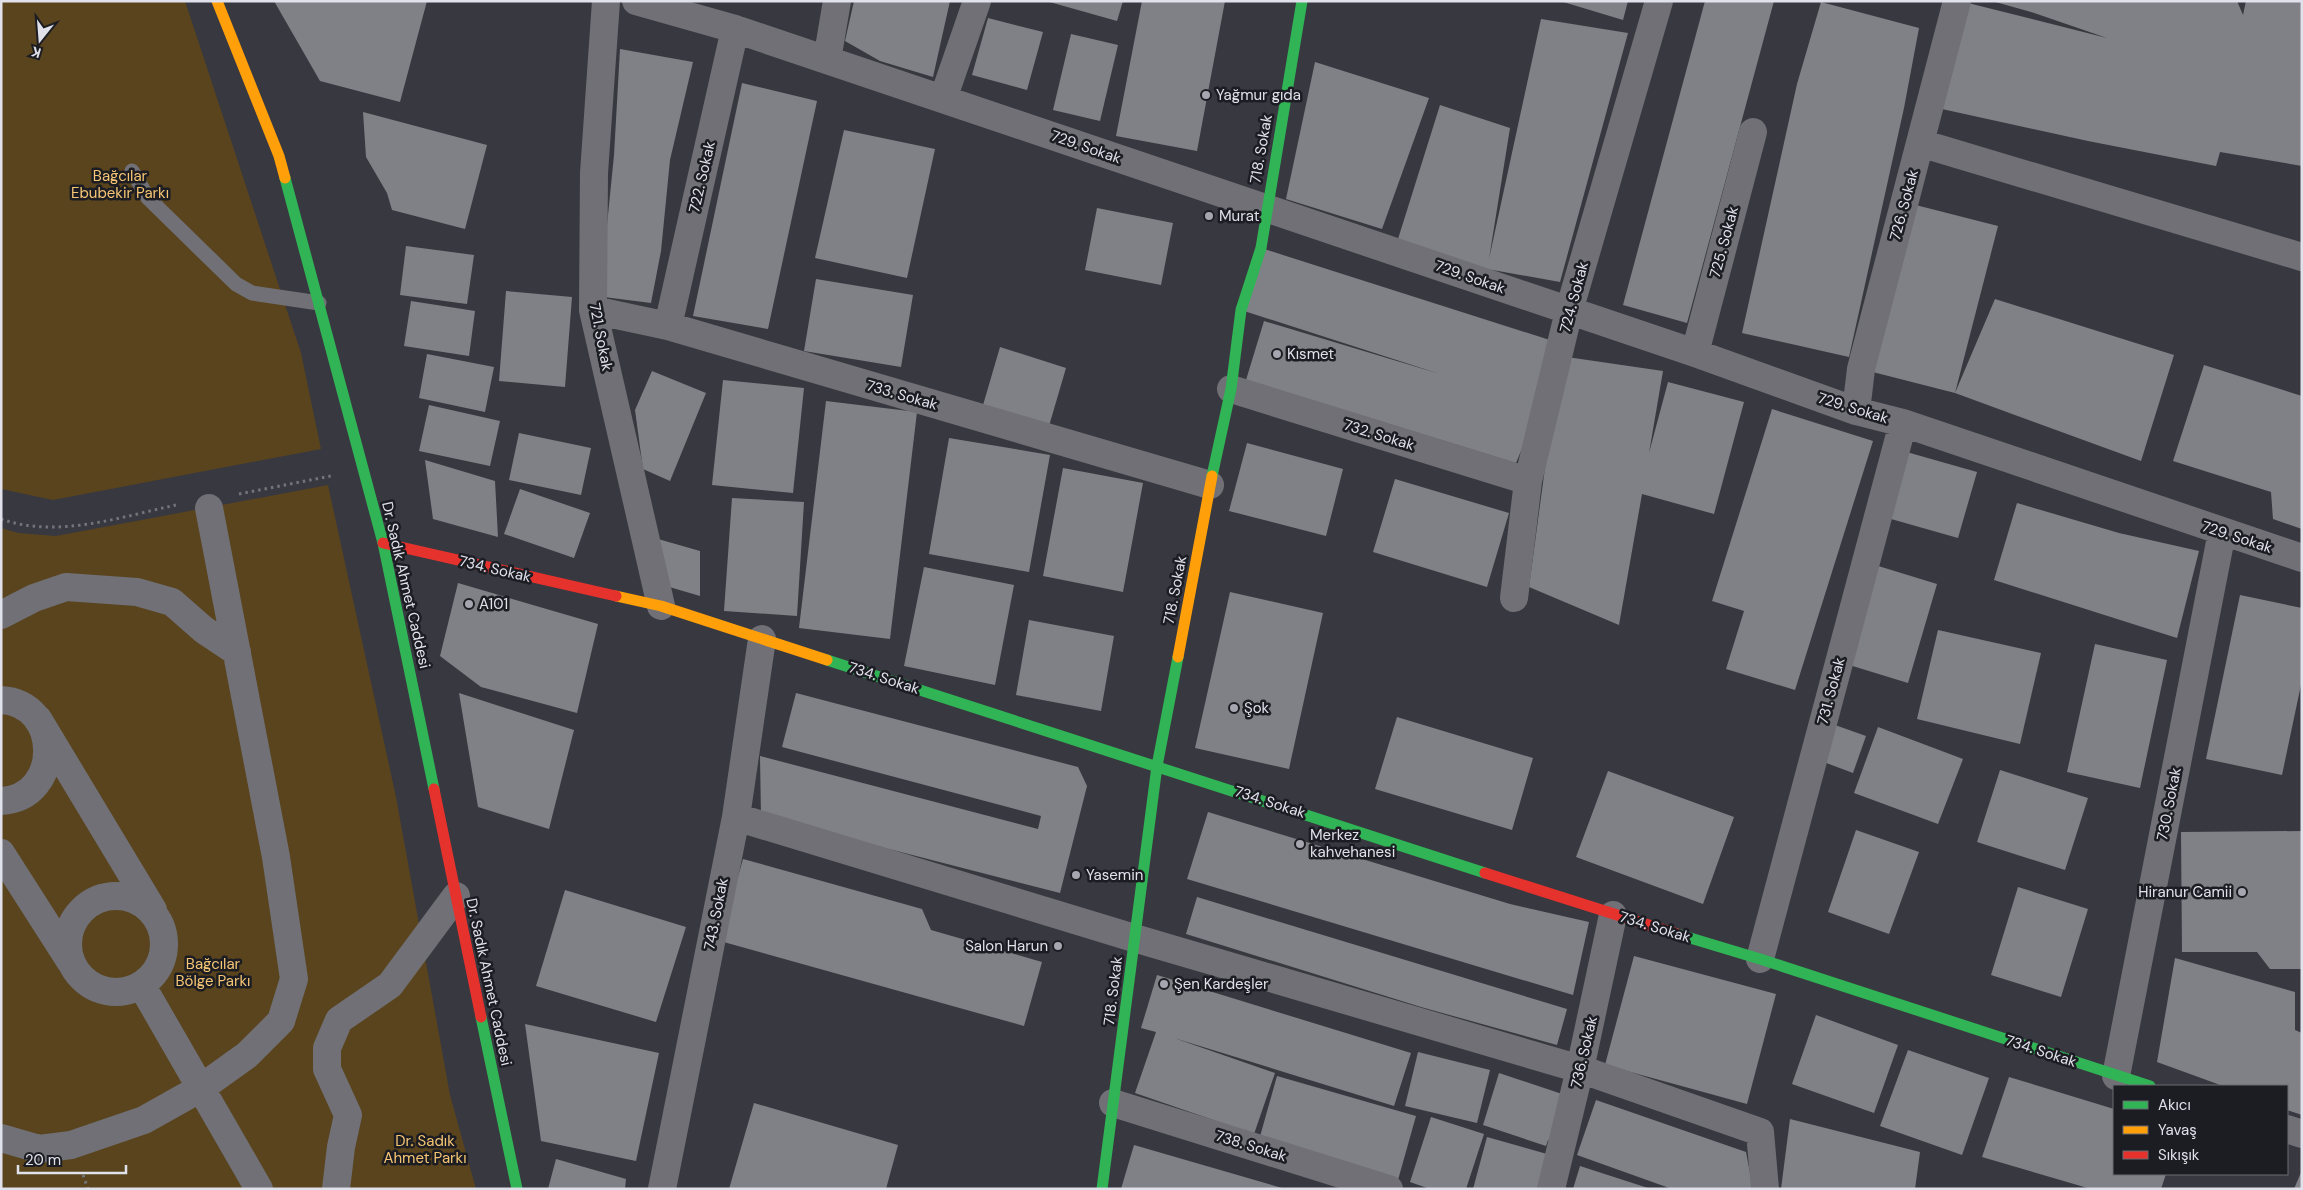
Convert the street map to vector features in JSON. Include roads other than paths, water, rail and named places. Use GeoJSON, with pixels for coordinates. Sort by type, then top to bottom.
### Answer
{"type":"FeatureCollection","features":[{"type":"Feature","properties":{"kind":"street","name":"Dr. Sadık Ahmet Caddesi"},"geometry":{"type":"LineString","coordinates":[[217,1],[279,156],[383,544],[517,1189]]}},
{"type":"Feature","properties":{"kind":"street","name":"721. Sokak"},"geometry":{"type":"LineString","coordinates":[[606,1],[594,173],[593,310],[661,606]]}},
{"type":"Feature","properties":{"kind":"street","name":"729. Sokak"},"geometry":{"type":"LineString","coordinates":[[636,1],[735,29],[1695,353],[1856,411],[1903,423],[2302,558]]}},
{"type":"Feature","properties":{"kind":"street"},"geometry":{"type":"LineString","coordinates":[[827,60],[838,1]]}},
{"type":"Feature","properties":{"kind":"street"},"geometry":{"type":"LineString","coordinates":[[943,99],[977,1]]}},
{"type":"Feature","properties":{"kind":"street","name":"718. Sokak"},"geometry":{"type":"LineString","coordinates":[[1102,1189],[1157,766],[1210,485],[1231,389],[1242,310],[1261,248],[1266,208],[1302,1]]}},
{"type":"Feature","properties":{"kind":"street","name":"724. Sokak"},"geometry":{"type":"LineString","coordinates":[[1514,598],[1528,481],[1569,311],[1659,1]]}},
{"type":"Feature","properties":{"kind":"street","name":"726. Sokak"},"geometry":{"type":"LineString","coordinates":[[1856,411],[1861,369],[1957,1]]}},
{"type":"Feature","properties":{"kind":"street","name":"722. Sokak"},"geometry":{"type":"LineString","coordinates":[[668,326],[735,29]]}},
{"type":"Feature","properties":{"kind":"street","name":"725. Sokak"},"geometry":{"type":"LineString","coordinates":[[1695,353],[1753,132]]}},
{"type":"Feature","properties":{"kind":"street"},"geometry":{"type":"LineString","coordinates":[[1920,143],[2302,256]]}},
{"type":"Feature","properties":{"kind":"street","name":"733. Sokak"},"geometry":{"type":"LineString","coordinates":[[593,310],[668,326],[1210,485]]}},
{"type":"Feature","properties":{"kind":"street","name":"732. Sokak"},"geometry":{"type":"LineString","coordinates":[[1231,389],[1528,481]]}},
{"type":"Feature","properties":{"kind":"street","name":"731. Sokak"},"geometry":{"type":"LineString","coordinates":[[1760,959],[1903,423]]}},
{"type":"Feature","properties":{"kind":"street"},"geometry":{"type":"LineString","coordinates":[[1,1138],[39,1149],[79,1144],[144,1120],[202,1088],[247,1055],[282,1021],[294,979],[276,857],[209,508]]}},
{"type":"Feature","properties":{"kind":"street","name":"730. Sokak"},"geometry":{"type":"LineString","coordinates":[[2116,1076],[2222,532]]}},
{"type":"Feature","properties":{"kind":"street","name":"734. Sokak"},"geometry":{"type":"LineString","coordinates":[[383,544],[661,606],[2147,1085]]}},
{"type":"Feature","properties":{"kind":"street"},"geometry":{"type":"LineString","coordinates":[[1,615],[34,598],[66,587],[137,592],[172,602],[204,630],[237,652]]}},
{"type":"Feature","properties":{"kind":"street","name":"743. Sokak"},"geometry":{"type":"LineString","coordinates":[[662,1189],[736,817],[762,639]]}},
{"type":"Feature","properties":{"kind":"street"},"geometry":{"type":"LineString","coordinates":[[1,700],[10,701],[25,708],[38,719],[163,928],[166,944],[163,960],[155,974],[142,986],[128,991],[113,992],[98,989],[84,980],[74,969],[1,853]]}},
{"type":"Feature","properties":{"kind":"street"},"geometry":{"type":"LineString","coordinates":[[1,801],[24,795],[37,784],[45,768],[49,751],[46,734],[38,719]]}},
{"type":"Feature","properties":{"kind":"street"},"geometry":{"type":"LineString","coordinates":[[736,817],[1134,938],[1580,1069],[1760,1132],[1765,1189]]}},
{"type":"Feature","properties":{"kind":"street"},"geometry":{"type":"LineString","coordinates":[[74,969],[68,954],[68,938],[73,922],[82,909],[96,899],[112,895],[128,896],[143,902],[155,914]]}},
{"type":"Feature","properties":{"kind":"street"},"geometry":{"type":"LineString","coordinates":[[336,1189],[341,1147],[348,1115],[326,1069],[327,1048],[339,1020],[390,985],[456,896]]}},
{"type":"Feature","properties":{"kind":"street","name":"736. Sokak"},"geometry":{"type":"LineString","coordinates":[[1551,1189],[1580,1069],[1613,914]]}},
{"type":"Feature","properties":{"kind":"street"},"geometry":{"type":"LineString","coordinates":[[142,986],[259,1189]]}},
{"type":"Feature","properties":{"kind":"street","name":"738. Sokak"},"geometry":{"type":"LineString","coordinates":[[1113,1103],[1389,1189]]}},
{"type":"Feature","properties":{"kind":"street"},"geometry":{"type":"LineString","coordinates":[[2288,1129],[2302,1134]]}},
{"type":"Feature","properties":{"kind":"lane"},"geometry":{"type":"LineString","coordinates":[[132,172],[148,198],[236,284],[252,294],[319,303]]}},
{"type":"Feature","properties":{"kind":"place","name":"Yağmur gıda"},"geometry":{"type":"Point","coordinates":[1206,95]}},
{"type":"Feature","properties":{"kind":"place","name":"Murat"},"geometry":{"type":"Point","coordinates":[1209,216]}},
{"type":"Feature","properties":{"kind":"place","name":"Kısmet"},"geometry":{"type":"Point","coordinates":[1277,354]}},
{"type":"Feature","properties":{"kind":"place","name":"A101"},"geometry":{"type":"Point","coordinates":[469,604]}},
{"type":"Feature","properties":{"kind":"place","name":"Şok"},"geometry":{"type":"Point","coordinates":[1234,708]}},
{"type":"Feature","properties":{"kind":"place","name":"Merkez kahvehanesi"},"geometry":{"type":"Point","coordinates":[1300,844]}},
{"type":"Feature","properties":{"kind":"place","name":"Yasemin"},"geometry":{"type":"Point","coordinates":[1076,875]}},
{"type":"Feature","properties":{"kind":"place","name":"Hiranur Camii"},"geometry":{"type":"Point","coordinates":[2242,892]}},
{"type":"Feature","properties":{"kind":"place","name":"Salon Harun"},"geometry":{"type":"Point","coordinates":[1058,946]}},
{"type":"Feature","properties":{"kind":"place","name":"Şen Kardeşler"},"geometry":{"type":"Point","coordinates":[1164,984]}},
{"type":"Feature","properties":{"kind":"park label","name":"Bağcılar Ebubekir Parkı"},"geometry":{"type":"Point","coordinates":[120,184]}},
{"type":"Feature","properties":{"kind":"park label","name":"Bağcılar Bölge Parkı"},"geometry":{"type":"Point","coordinates":[213,972]}},
{"type":"Feature","properties":{"kind":"park label","name":"Dr. Sadık Ahmet Parkı"},"geometry":{"type":"Point","coordinates":[425,1150]}}]}
